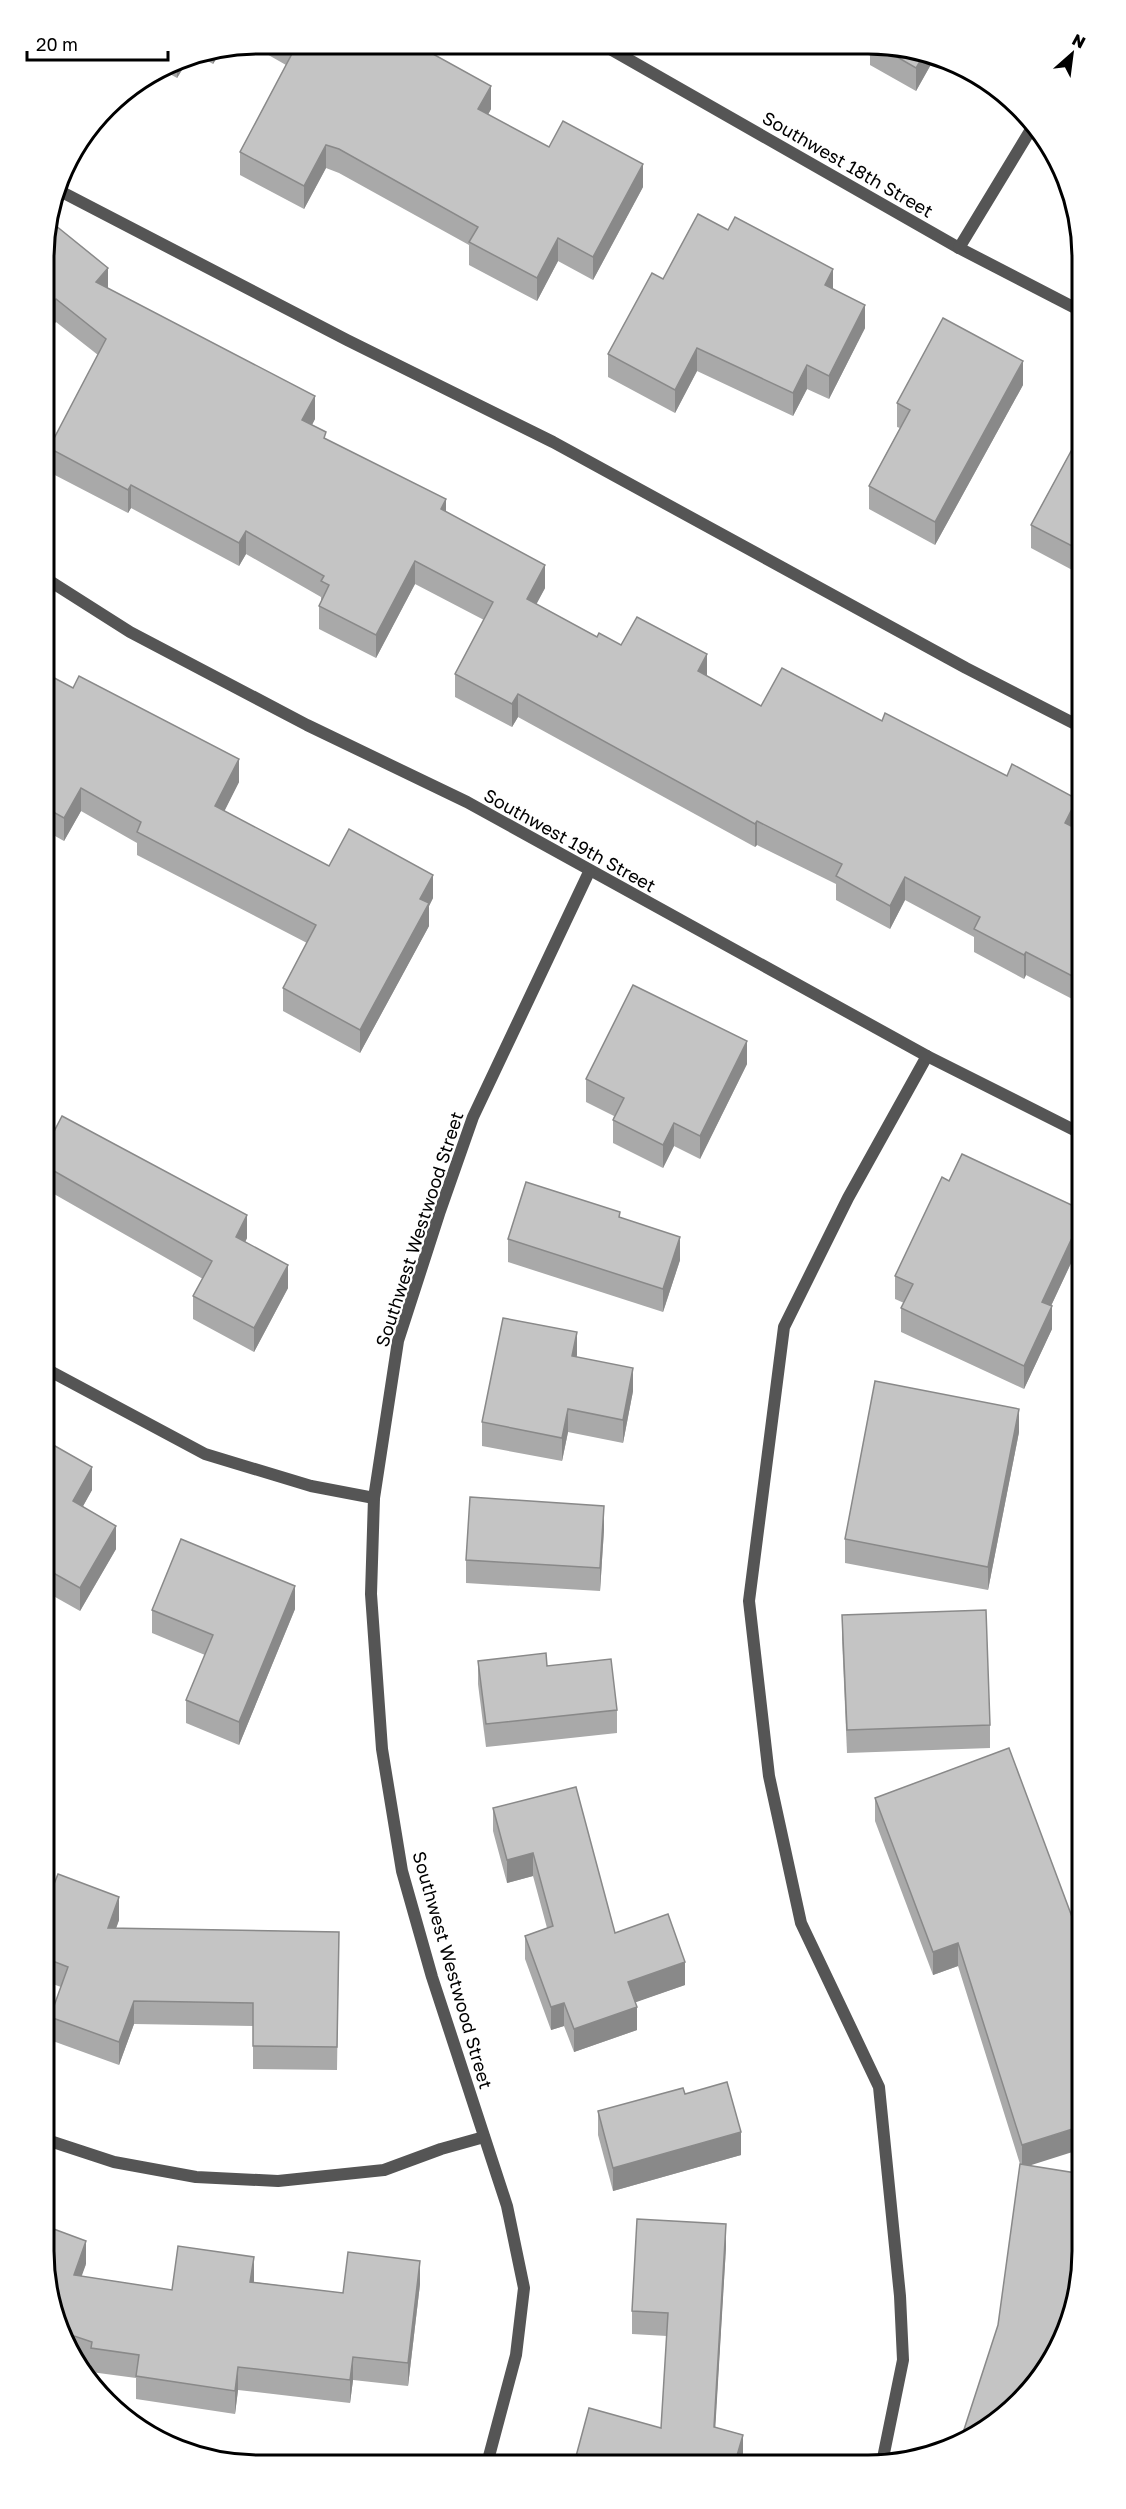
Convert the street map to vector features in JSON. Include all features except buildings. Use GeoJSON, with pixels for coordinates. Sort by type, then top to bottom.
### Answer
{"type":"FeatureCollection","features":[{"type":"Feature","properties":{"kind":"street","name":"Southwest 18th Street"},"geometry":{"type":"LineString","coordinates":[[619,54],[959,248],[1072,307]]}},
{"type":"Feature","properties":{"kind":"street"},"geometry":{"type":"LineString","coordinates":[[959,248],[1029,133]]}},
{"type":"Feature","properties":{"kind":"street"},"geometry":{"type":"LineString","coordinates":[[65,193],[347,340],[553,442],[966,668],[1072,722]]}},
{"type":"Feature","properties":{"kind":"street","name":"Southwest 19th Street"},"geometry":{"type":"LineString","coordinates":[[54,584],[130,633],[307,725],[467,802],[589,872],[927,1056],[1072,1129]]}},
{"type":"Feature","properties":{"kind":"street","name":"Southwest Westwood Street"},"geometry":{"type":"LineString","coordinates":[[489,2455],[516,2355],[524,2288],[507,2206],[432,1977],[402,1871],[382,1749],[371,1594],[374,1498],[398,1341],[440,1211],[473,1117],[589,872]]}},
{"type":"Feature","properties":{"kind":"street"},"geometry":{"type":"LineString","coordinates":[[884,2454],[903,2360],[900,2296],[879,2087],[801,1923],[769,1776],[749,1601],[784,1327],[848,1198],[927,1056]]}},
{"type":"Feature","properties":{"kind":"street"},"geometry":{"type":"LineString","coordinates":[[54,1373],[205,1454],[311,1486],[374,1498]]}},
{"type":"Feature","properties":{"kind":"street"},"geometry":{"type":"LineString","coordinates":[[54,2142],[114,2162],[196,2177],[278,2181],[384,2170],[441,2149],[484,2137]]}}]}
